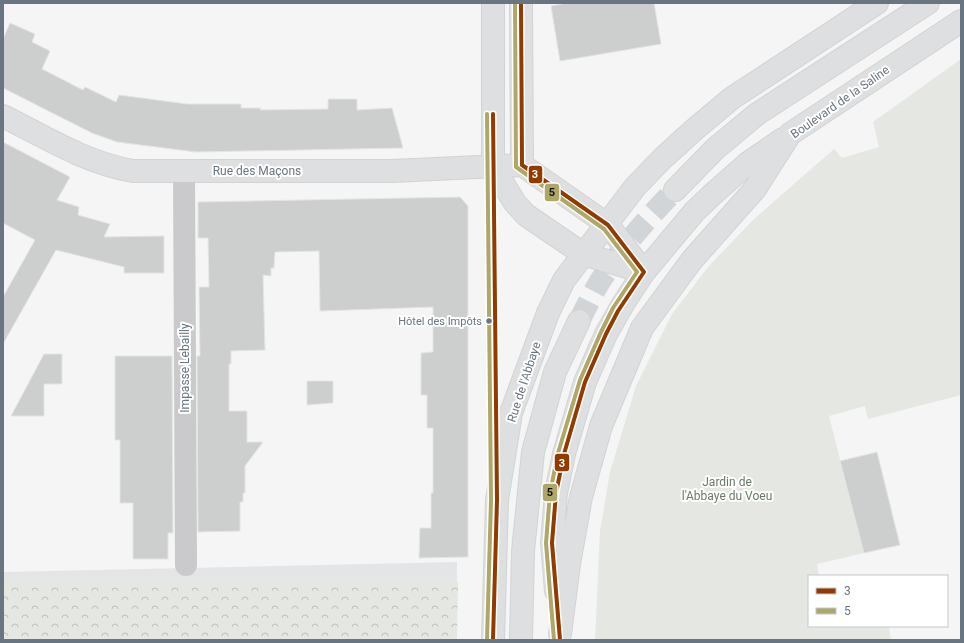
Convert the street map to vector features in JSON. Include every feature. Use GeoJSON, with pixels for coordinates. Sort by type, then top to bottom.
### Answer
{"type":"FeatureCollection","features":[{"type":"Feature","properties":{"kind":"main road"},"geometry":{"type":"LineString","coordinates":[[493,3],[493,167],[515,203],[526,215],[583,254],[644,272]]}},
{"type":"Feature","properties":{"kind":"main road"},"geometry":{"type":"LineString","coordinates":[[521,3],[522,166],[608,224],[644,272]]}},
{"type":"Feature","properties":{"kind":"main road"},"geometry":{"type":"LineString","coordinates":[[675,190],[715,149],[757,114],[928,3]]}},
{"type":"Feature","properties":{"kind":"main road"},"geometry":{"type":"LineString","coordinates":[[869,42],[870,9]]}},
{"type":"Feature","properties":{"kind":"main road","name":"Rue de l'Abbaye"},"geometry":{"type":"LineString","coordinates":[[493,640],[497,500],[511,412],[548,313],[564,280],[635,188],[663,158],[695,129],[738,94],[870,9]]}},
{"type":"Feature","properties":{"kind":"main road","name":"Boulevard de la Saline"},"geometry":{"type":"LineString","coordinates":[[560,637],[569,564],[581,497],[601,426],[642,328],[692,260],[755,189],[790,134],[961,21]]}},
{"type":"Feature","properties":{"kind":"main road","name":"Rue des Maçons"},"geometry":{"type":"LineString","coordinates":[[3,116],[85,157],[104,165],[133,171],[392,171],[522,166]]}},
{"type":"Feature","properties":{"kind":"main road"},"geometry":{"type":"LineString","coordinates":[[560,637],[552,543],[556,493],[564,454],[587,376],[616,316],[644,272],[695,211],[748,163],[790,134]]}},
{"type":"Feature","properties":{"kind":"main road"},"geometry":{"type":"LineString","coordinates":[[521,640],[523,551],[533,452],[555,372],[579,320]]}},
{"type":"Feature","properties":{"kind":"street","name":"Impasse Lebailly"},"geometry":{"type":"LineString","coordinates":[[184,171],[186,565]]}},
{"type":"Feature","properties":{"kind":"shaded area"},"geometry":{"type":"Polygon","coordinates":[[[457,562],[456,640],[3,640],[3,572],[457,562]]]}},
{"type":"Feature","properties":{"kind":"green space","name":"Jardin de l'Abbaye du Voeu"},"geometry":{"type":"Polygon","coordinates":[[[961,59],[961,395],[868,419],[865,406],[829,416],[864,553],[817,564],[819,575],[808,575],[808,627],[889,627],[891,640],[595,640],[600,531],[610,472],[636,386],[672,314],[708,267],[753,220],[834,149],[842,158],[879,147],[873,122],[961,59]]]}},
{"type":"Feature","properties":{"kind":"green space"},"geometry":{"type":"Polygon","coordinates":[[[3,582],[458,582],[457,640],[3,640],[3,582]]]}},
{"type":"Feature","properties":{"kind":"building"},"geometry":{"type":"Polygon","coordinates":[[[567,3],[654,3],[661,44],[560,61],[551,6],[567,3]]]}},
{"type":"Feature","properties":{"kind":"building"},"geometry":{"type":"Polygon","coordinates":[[[10,23],[35,34],[32,42],[50,51],[42,69],[83,90],[85,87],[116,102],[119,95],[187,104],[241,104],[241,108],[261,108],[260,110],[328,109],[328,99],[357,99],[357,110],[392,108],[403,148],[196,152],[117,142],[92,133],[3,88],[3,39],[10,23]]]}},
{"type":"Feature","properties":{"kind":"building"},"geometry":{"type":"Polygon","coordinates":[[[3,142],[70,177],[57,200],[79,207],[78,215],[110,224],[104,237],[164,236],[164,273],[124,273],[124,267],[56,250],[3,344],[3,297],[35,240],[3,223],[3,142]]]}},
{"type":"Feature","properties":{"kind":"building"},"geometry":{"type":"Polygon","coordinates":[[[460,197],[468,206],[468,557],[419,558],[420,528],[431,528],[431,493],[433,493],[433,428],[427,428],[427,395],[421,395],[421,353],[433,352],[433,307],[320,311],[319,251],[275,252],[274,268],[271,268],[271,276],[263,275],[265,350],[231,351],[231,364],[229,364],[229,411],[247,411],[247,442],[263,442],[245,466],[245,493],[243,493],[243,502],[240,502],[240,531],[198,532],[197,356],[200,356],[199,287],[209,287],[208,238],[198,238],[198,202],[460,197]]]}},
{"type":"Feature","properties":{"kind":"building"},"geometry":{"type":"Polygon","coordinates":[[[44,354],[62,354],[62,384],[44,384],[44,416],[11,416],[44,354]]]}},
{"type":"Feature","properties":{"kind":"building"},"geometry":{"type":"Polygon","coordinates":[[[115,356],[172,356],[173,533],[168,533],[168,559],[133,559],[133,503],[120,503],[120,440],[115,440],[115,356]]]}},
{"type":"Feature","properties":{"kind":"building"},"geometry":{"type":"Polygon","coordinates":[[[307,381],[333,381],[333,403],[307,405],[307,381]]]}},
{"type":"Feature","properties":{"kind":"building"},"geometry":{"type":"Polygon","coordinates":[[[877,452],[900,545],[864,553],[840,461],[877,452]]]}},
{"type":"Feature","properties":{"kind":"tunnel"},"geometry":{"type":"LineString","coordinates":[[579,321],[596,288],[613,262],[643,225],[675,190]]}},
{"type":"Feature","properties":{"kind":"transit line","name":"5"},"geometry":{"type":"LineString","coordinates":[[515,3],[516,167],[604,229],[637,272],[613,308],[580,380],[558,453],[550,493],[546,543],[554,640]]}},
{"type":"Feature","properties":{"kind":"transit line","name":"3"},"geometry":{"type":"LineString","coordinates":[[521,3],[522,165],[608,225],[644,272],[618,311],[606,334],[585,382],[564,454],[556,493],[552,543],[560,640]]}},
{"type":"Feature","properties":{"kind":"transit line","name":"5"},"geometry":{"type":"LineString","coordinates":[[487,114],[491,500],[487,640]]}},
{"type":"Feature","properties":{"kind":"transit line","name":"3"},"geometry":{"type":"LineString","coordinates":[[493,114],[497,500],[493,640]]}},
{"type":"Feature","properties":{"kind":"place","name":"Hôtel des Impôts"},"geometry":{"type":"Point","coordinates":[489,321]}}]}
